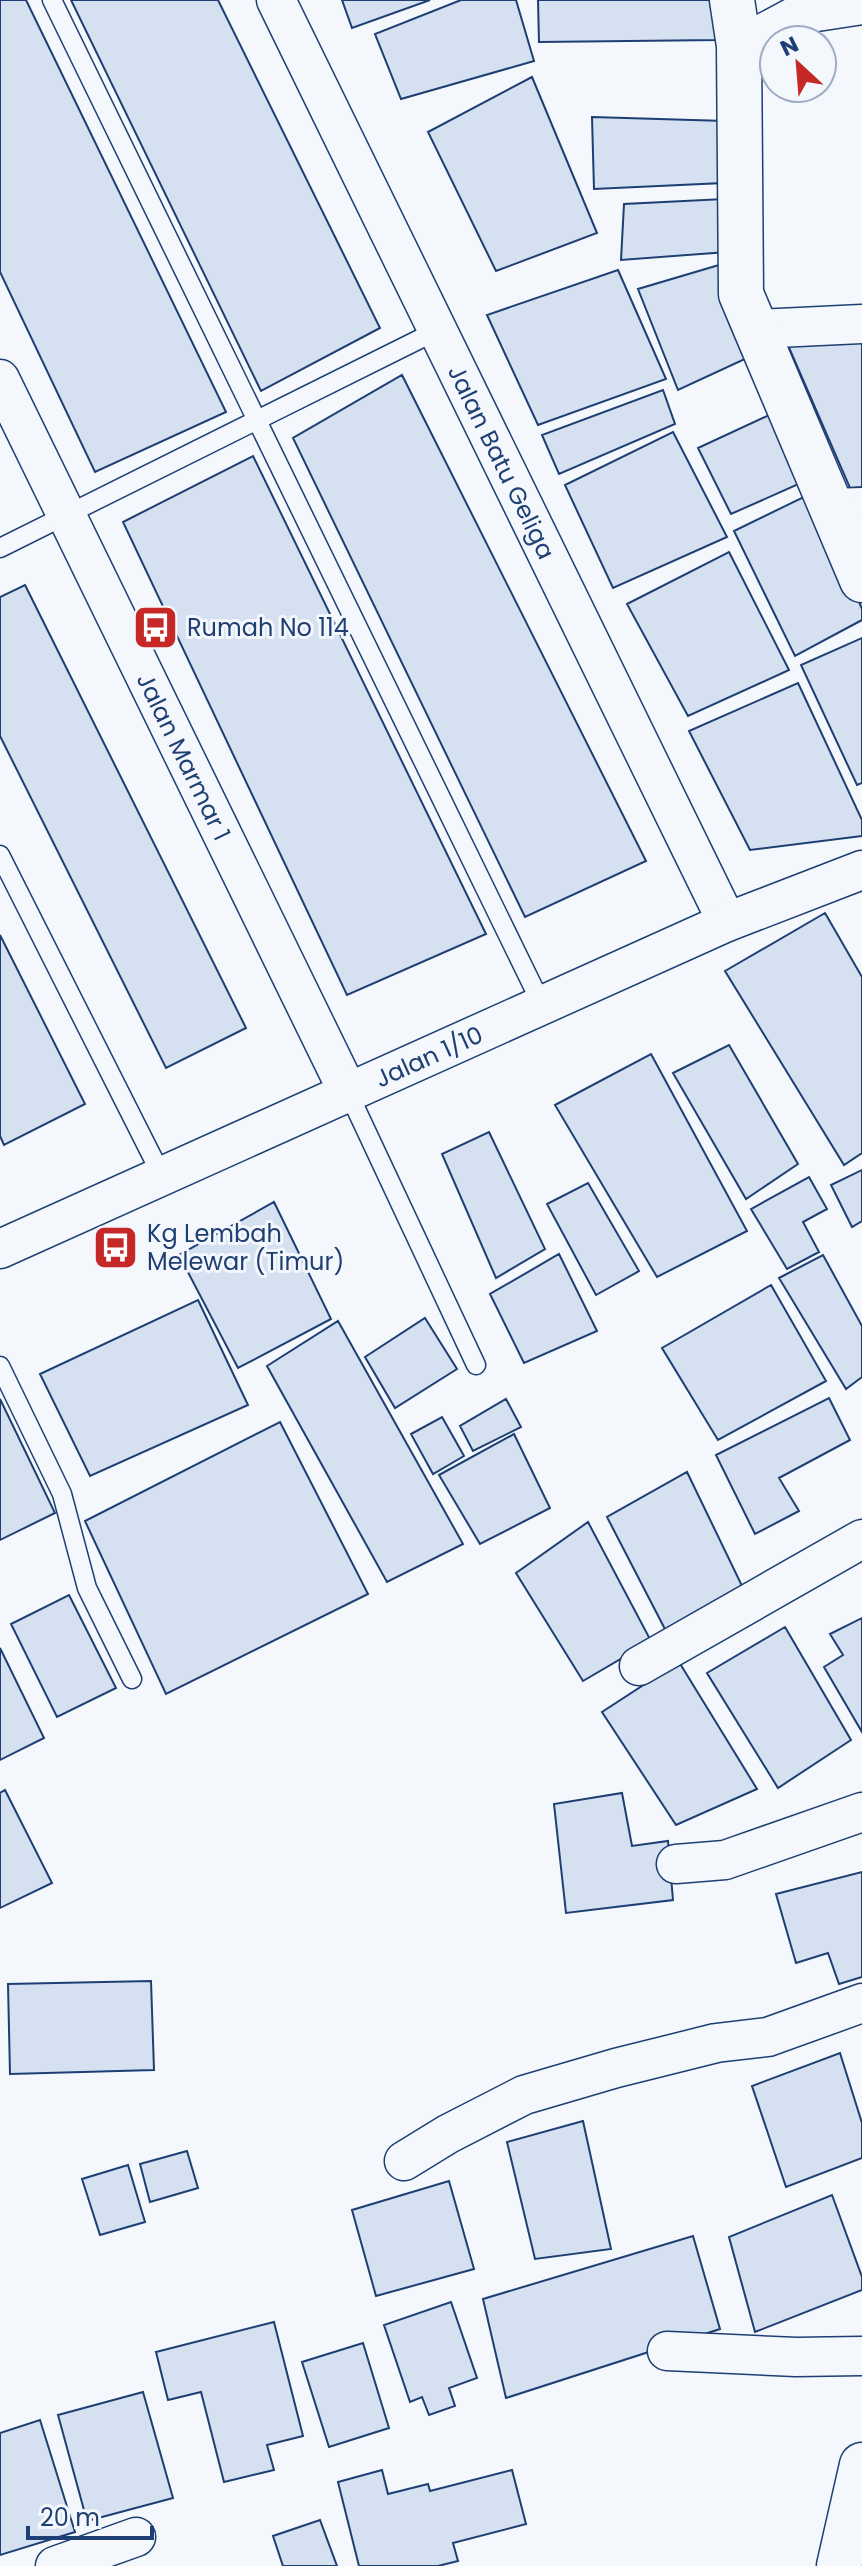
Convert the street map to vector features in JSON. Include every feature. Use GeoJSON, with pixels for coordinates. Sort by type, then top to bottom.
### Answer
{"type":"FeatureCollection","features":[{"type":"Feature","properties":{"kind":"street","name":"Jalan Batu Geliga"},"geometry":{"type":"LineString","coordinates":[[276,0],[727,922]]}},
{"type":"Feature","properties":{"kind":"street"},"geometry":{"type":"LineString","coordinates":[[732,0],[739,46],[741,294],[847,507],[862,580]]}},
{"type":"Feature","properties":{"kind":"street"},"geometry":{"type":"LineString","coordinates":[[739,46],[797,15],[862,5]]}},
{"type":"Feature","properties":{"kind":"street"},"geometry":{"type":"LineString","coordinates":[[756,329],[862,324]]}},
{"type":"Feature","properties":{"kind":"street","name":"Jalan Marmar 1"},"geometry":{"type":"LineString","coordinates":[[0,379],[348,1092]]}},
{"type":"Feature","properties":{"kind":"street","name":"Jalan 1/10"},"geometry":{"type":"LineString","coordinates":[[0,1249],[727,922],[862,870]]}},
{"type":"Feature","properties":{"kind":"street"},"geometry":{"type":"LineString","coordinates":[[639,1666],[862,1539]]}},
{"type":"Feature","properties":{"kind":"street"},"geometry":{"type":"LineString","coordinates":[[676,1864],[725,1860],[862,1812]]}},
{"type":"Feature","properties":{"kind":"street"},"geometry":{"type":"LineString","coordinates":[[404,2161],[448,2134],[524,2095],[716,2043],[768,2037],[862,2003]]}},
{"type":"Feature","properties":{"kind":"street"},"geometry":{"type":"LineString","coordinates":[[667,2351],[796,2357],[862,2356]]}},
{"type":"Feature","properties":{"kind":"street"},"geometry":{"type":"LineString","coordinates":[[839,2566],[862,2465]]}},
{"type":"Feature","properties":{"kind":"street"},"geometry":{"type":"LineString","coordinates":[[55,2566],[136,2537]]}},
{"type":"Feature","properties":{"kind":"lane"},"geometry":{"type":"LineString","coordinates":[[52,0],[542,1005]]}},
{"type":"Feature","properties":{"kind":"lane"},"geometry":{"type":"LineString","coordinates":[[0,548],[438,330]]}},
{"type":"Feature","properties":{"kind":"lane"},"geometry":{"type":"LineString","coordinates":[[0,855],[162,1176]]}},
{"type":"Feature","properties":{"kind":"lane"},"geometry":{"type":"LineString","coordinates":[[348,1092],[476,1365]]}},
{"type":"Feature","properties":{"kind":"lane"},"geometry":{"type":"LineString","coordinates":[[0,1366],[62,1494],[87,1588],[132,1679]]}},
{"type":"Feature","properties":{"kind":"building"},"geometry":{"type":"Polygon","coordinates":[[[0,0],[26,0],[226,412],[95,472],[0,272],[0,0]]]}},
{"type":"Feature","properties":{"kind":"building"},"geometry":{"type":"Polygon","coordinates":[[[71,0],[218,0],[380,328],[261,391],[71,0]]]}},
{"type":"Feature","properties":{"kind":"building"},"geometry":{"type":"Polygon","coordinates":[[[342,0],[430,0],[352,28],[342,0]]]}},
{"type":"Feature","properties":{"kind":"building"},"geometry":{"type":"Polygon","coordinates":[[[461,0],[516,0],[534,61],[401,99],[375,34],[461,0]]]}},
{"type":"Feature","properties":{"kind":"building"},"geometry":{"type":"Polygon","coordinates":[[[538,0],[713,0],[718,40],[539,42],[538,0]]]}},
{"type":"Feature","properties":{"kind":"building"},"geometry":{"type":"Polygon","coordinates":[[[532,77],[597,233],[496,271],[428,132],[532,77]]]}},
{"type":"Feature","properties":{"kind":"building"},"geometry":{"type":"Polygon","coordinates":[[[592,117],[725,121],[723,183],[594,189],[592,117]]]}},
{"type":"Feature","properties":{"kind":"building"},"geometry":{"type":"Polygon","coordinates":[[[724,199],[727,252],[621,260],[624,204],[724,199]]]}},
{"type":"Feature","properties":{"kind":"building"},"geometry":{"type":"Polygon","coordinates":[[[719,265],[760,352],[678,390],[638,289],[719,265]]]}},
{"type":"Feature","properties":{"kind":"building"},"geometry":{"type":"Polygon","coordinates":[[[618,270],[666,379],[538,425],[487,315],[618,270]]]}},
{"type":"Feature","properties":{"kind":"building"},"geometry":{"type":"Polygon","coordinates":[[[862,341],[862,487],[850,488],[787,343],[862,341]]]}},
{"type":"Feature","properties":{"kind":"building"},"geometry":{"type":"Polygon","coordinates":[[[402,375],[646,861],[525,917],[293,438],[402,375]]]}},
{"type":"Feature","properties":{"kind":"building"},"geometry":{"type":"Polygon","coordinates":[[[663,390],[675,424],[559,474],[542,435],[663,390]]]}},
{"type":"Feature","properties":{"kind":"building"},"geometry":{"type":"Polygon","coordinates":[[[780,410],[812,478],[731,514],[698,448],[780,410]]]}},
{"type":"Feature","properties":{"kind":"building"},"geometry":{"type":"Polygon","coordinates":[[[673,432],[727,537],[613,588],[565,485],[673,432]]]}},
{"type":"Feature","properties":{"kind":"building"},"geometry":{"type":"Polygon","coordinates":[[[253,456],[486,934],[347,995],[123,522],[253,456]]]}},
{"type":"Feature","properties":{"kind":"building"},"geometry":{"type":"Polygon","coordinates":[[[814,492],[862,609],[862,620],[795,656],[734,531],[814,492]]]}},
{"type":"Feature","properties":{"kind":"building"},"geometry":{"type":"Polygon","coordinates":[[[729,552],[789,670],[688,716],[627,604],[729,552]]]}},
{"type":"Feature","properties":{"kind":"building"},"geometry":{"type":"Polygon","coordinates":[[[25,585],[246,1028],[166,1068],[0,736],[0,597],[25,585]]]}},
{"type":"Feature","properties":{"kind":"building"},"geometry":{"type":"Polygon","coordinates":[[[862,638],[862,783],[857,785],[801,665],[862,638]]]}},
{"type":"Feature","properties":{"kind":"building"},"geometry":{"type":"Polygon","coordinates":[[[798,683],[862,820],[862,836],[750,850],[689,731],[798,683]]]}},
{"type":"Feature","properties":{"kind":"building"},"geometry":{"type":"Polygon","coordinates":[[[825,913],[862,977],[862,1153],[844,1165],[725,971],[825,913]]]}},
{"type":"Feature","properties":{"kind":"building"},"geometry":{"type":"Polygon","coordinates":[[[0,935],[85,1104],[4,1145],[0,1136],[0,935]]]}},
{"type":"Feature","properties":{"kind":"building"},"geometry":{"type":"Polygon","coordinates":[[[729,1045],[798,1164],[746,1199],[673,1073],[729,1045]]]}},
{"type":"Feature","properties":{"kind":"building"},"geometry":{"type":"Polygon","coordinates":[[[651,1054],[747,1231],[657,1277],[555,1105],[651,1054]]]}},
{"type":"Feature","properties":{"kind":"building"},"geometry":{"type":"Polygon","coordinates":[[[489,1132],[545,1249],[496,1278],[442,1154],[489,1132]]]}},
{"type":"Feature","properties":{"kind":"building"},"geometry":{"type":"Polygon","coordinates":[[[862,1170],[862,1221],[852,1227],[831,1185],[862,1170]]]}},
{"type":"Feature","properties":{"kind":"building"},"geometry":{"type":"Polygon","coordinates":[[[809,1177],[827,1209],[803,1222],[819,1252],[787,1269],[751,1209],[809,1177]]]}},
{"type":"Feature","properties":{"kind":"building"},"geometry":{"type":"Polygon","coordinates":[[[588,1183],[639,1271],[596,1295],[547,1204],[588,1183]]]}},
{"type":"Feature","properties":{"kind":"building"},"geometry":{"type":"Polygon","coordinates":[[[274,1202],[331,1319],[238,1368],[179,1255],[274,1202]]]}},
{"type":"Feature","properties":{"kind":"building"},"geometry":{"type":"Polygon","coordinates":[[[559,1254],[597,1331],[524,1363],[490,1294],[559,1254]]]}},
{"type":"Feature","properties":{"kind":"building"},"geometry":{"type":"Polygon","coordinates":[[[823,1255],[862,1326],[862,1377],[846,1389],[779,1278],[823,1255]]]}},
{"type":"Feature","properties":{"kind":"building"},"geometry":{"type":"Polygon","coordinates":[[[771,1285],[826,1381],[718,1440],[662,1348],[771,1285]]]}},
{"type":"Feature","properties":{"kind":"building"},"geometry":{"type":"Polygon","coordinates":[[[198,1300],[248,1405],[90,1476],[40,1374],[198,1300]]]}},
{"type":"Feature","properties":{"kind":"building"},"geometry":{"type":"Polygon","coordinates":[[[425,1318],[457,1369],[395,1408],[365,1357],[425,1318]]]}},
{"type":"Feature","properties":{"kind":"building"},"geometry":{"type":"Polygon","coordinates":[[[338,1321],[463,1544],[387,1582],[267,1366],[338,1321]]]}},
{"type":"Feature","properties":{"kind":"building"},"geometry":{"type":"Polygon","coordinates":[[[829,1398],[850,1440],[779,1478],[799,1511],[755,1534],[716,1455],[829,1398]]]}},
{"type":"Feature","properties":{"kind":"building"},"geometry":{"type":"Polygon","coordinates":[[[0,1399],[55,1513],[0,1540],[0,1399]]]}},
{"type":"Feature","properties":{"kind":"building"},"geometry":{"type":"Polygon","coordinates":[[[506,1399],[521,1427],[473,1451],[460,1426],[506,1399]]]}},
{"type":"Feature","properties":{"kind":"building"},"geometry":{"type":"Polygon","coordinates":[[[442,1417],[464,1456],[433,1474],[411,1434],[442,1417]]]}},
{"type":"Feature","properties":{"kind":"building"},"geometry":{"type":"Polygon","coordinates":[[[280,1422],[368,1594],[166,1694],[85,1521],[280,1422]]]}},
{"type":"Feature","properties":{"kind":"building"},"geometry":{"type":"Polygon","coordinates":[[[514,1434],[550,1508],[480,1544],[439,1475],[514,1434]]]}},
{"type":"Feature","properties":{"kind":"building"},"geometry":{"type":"Polygon","coordinates":[[[687,1472],[744,1590],[667,1633],[607,1517],[687,1472]]]}},
{"type":"Feature","properties":{"kind":"building"},"geometry":{"type":"Polygon","coordinates":[[[588,1522],[651,1641],[583,1681],[516,1573],[588,1522]]]}},
{"type":"Feature","properties":{"kind":"building"},"geometry":{"type":"Polygon","coordinates":[[[69,1595],[116,1688],[57,1717],[11,1624],[69,1595]]]}},
{"type":"Feature","properties":{"kind":"building"},"geometry":{"type":"Polygon","coordinates":[[[862,1618],[862,1732],[824,1667],[843,1655],[830,1634],[862,1618]]]}},
{"type":"Feature","properties":{"kind":"building"},"geometry":{"type":"Polygon","coordinates":[[[785,1627],[851,1740],[778,1788],[707,1673],[785,1627]]]}},
{"type":"Feature","properties":{"kind":"building"},"geometry":{"type":"Polygon","coordinates":[[[0,1648],[44,1738],[0,1760],[0,1648]]]}},
{"type":"Feature","properties":{"kind":"building"},"geometry":{"type":"Polygon","coordinates":[[[679,1662],[757,1789],[676,1825],[602,1712],[679,1662]]]}},
{"type":"Feature","properties":{"kind":"building"},"geometry":{"type":"Polygon","coordinates":[[[5,1790],[52,1883],[0,1908],[0,1793],[5,1790]]]}},
{"type":"Feature","properties":{"kind":"building"},"geometry":{"type":"Polygon","coordinates":[[[622,1793],[632,1846],[668,1841],[673,1900],[566,1913],[554,1804],[622,1793]]]}},
{"type":"Feature","properties":{"kind":"building"},"geometry":{"type":"Polygon","coordinates":[[[862,1872],[862,1977],[839,1984],[828,1953],[796,1963],[776,1894],[862,1872]]]}},
{"type":"Feature","properties":{"kind":"building"},"geometry":{"type":"Polygon","coordinates":[[[151,1981],[154,2070],[10,2074],[8,1984],[151,1981]]]}},
{"type":"Feature","properties":{"kind":"building"},"geometry":{"type":"Polygon","coordinates":[[[840,2053],[862,2123],[862,2158],[786,2187],[752,2086],[840,2053]]]}},
{"type":"Feature","properties":{"kind":"building"},"geometry":{"type":"Polygon","coordinates":[[[583,2121],[611,2249],[535,2259],[507,2142],[583,2121]]]}},
{"type":"Feature","properties":{"kind":"building"},"geometry":{"type":"Polygon","coordinates":[[[187,2151],[198,2188],[150,2202],[140,2164],[187,2151]]]}},
{"type":"Feature","properties":{"kind":"building"},"geometry":{"type":"Polygon","coordinates":[[[128,2165],[145,2222],[100,2235],[82,2179],[128,2165]]]}},
{"type":"Feature","properties":{"kind":"building"},"geometry":{"type":"Polygon","coordinates":[[[449,2181],[474,2269],[376,2296],[352,2210],[449,2181]]]}},
{"type":"Feature","properties":{"kind":"building"},"geometry":{"type":"Polygon","coordinates":[[[832,2195],[862,2277],[862,2290],[755,2332],[729,2237],[832,2195]]]}},
{"type":"Feature","properties":{"kind":"building"},"geometry":{"type":"Polygon","coordinates":[[[693,2236],[720,2329],[506,2398],[483,2299],[693,2236]]]}},
{"type":"Feature","properties":{"kind":"building"},"geometry":{"type":"Polygon","coordinates":[[[451,2302],[477,2378],[449,2388],[455,2406],[429,2415],[422,2397],[410,2402],[384,2325],[451,2302]]]}},
{"type":"Feature","properties":{"kind":"building"},"geometry":{"type":"Polygon","coordinates":[[[274,2322],[303,2436],[267,2445],[274,2470],[224,2482],[201,2392],[168,2400],[156,2352],[274,2322]]]}},
{"type":"Feature","properties":{"kind":"building"},"geometry":{"type":"Polygon","coordinates":[[[363,2343],[389,2428],[329,2447],[302,2362],[363,2343]]]}},
{"type":"Feature","properties":{"kind":"building"},"geometry":{"type":"Polygon","coordinates":[[[143,2392],[173,2498],[87,2521],[58,2415],[143,2392]]]}},
{"type":"Feature","properties":{"kind":"building"},"geometry":{"type":"Polygon","coordinates":[[[40,2420],[75,2532],[0,2555],[0,2433],[40,2420]]]}},
{"type":"Feature","properties":{"kind":"building"},"geometry":{"type":"Polygon","coordinates":[[[382,2470],[388,2494],[428,2484],[430,2491],[512,2470],[526,2524],[453,2543],[458,2561],[438,2566],[359,2566],[338,2482],[382,2470]]]}},
{"type":"Feature","properties":{"kind":"building"},"geometry":{"type":"Polygon","coordinates":[[[320,2520],[337,2566],[283,2566],[273,2536],[320,2520]]]}},
{"type":"Feature","properties":{"kind":"place","name":"Rumah No 114"},"geometry":{"type":"Point","coordinates":[156,627]}},
{"type":"Feature","properties":{"kind":"place","name":"Kg Lembah Melewar (Timur)"},"geometry":{"type":"Point","coordinates":[116,1247]}}]}
